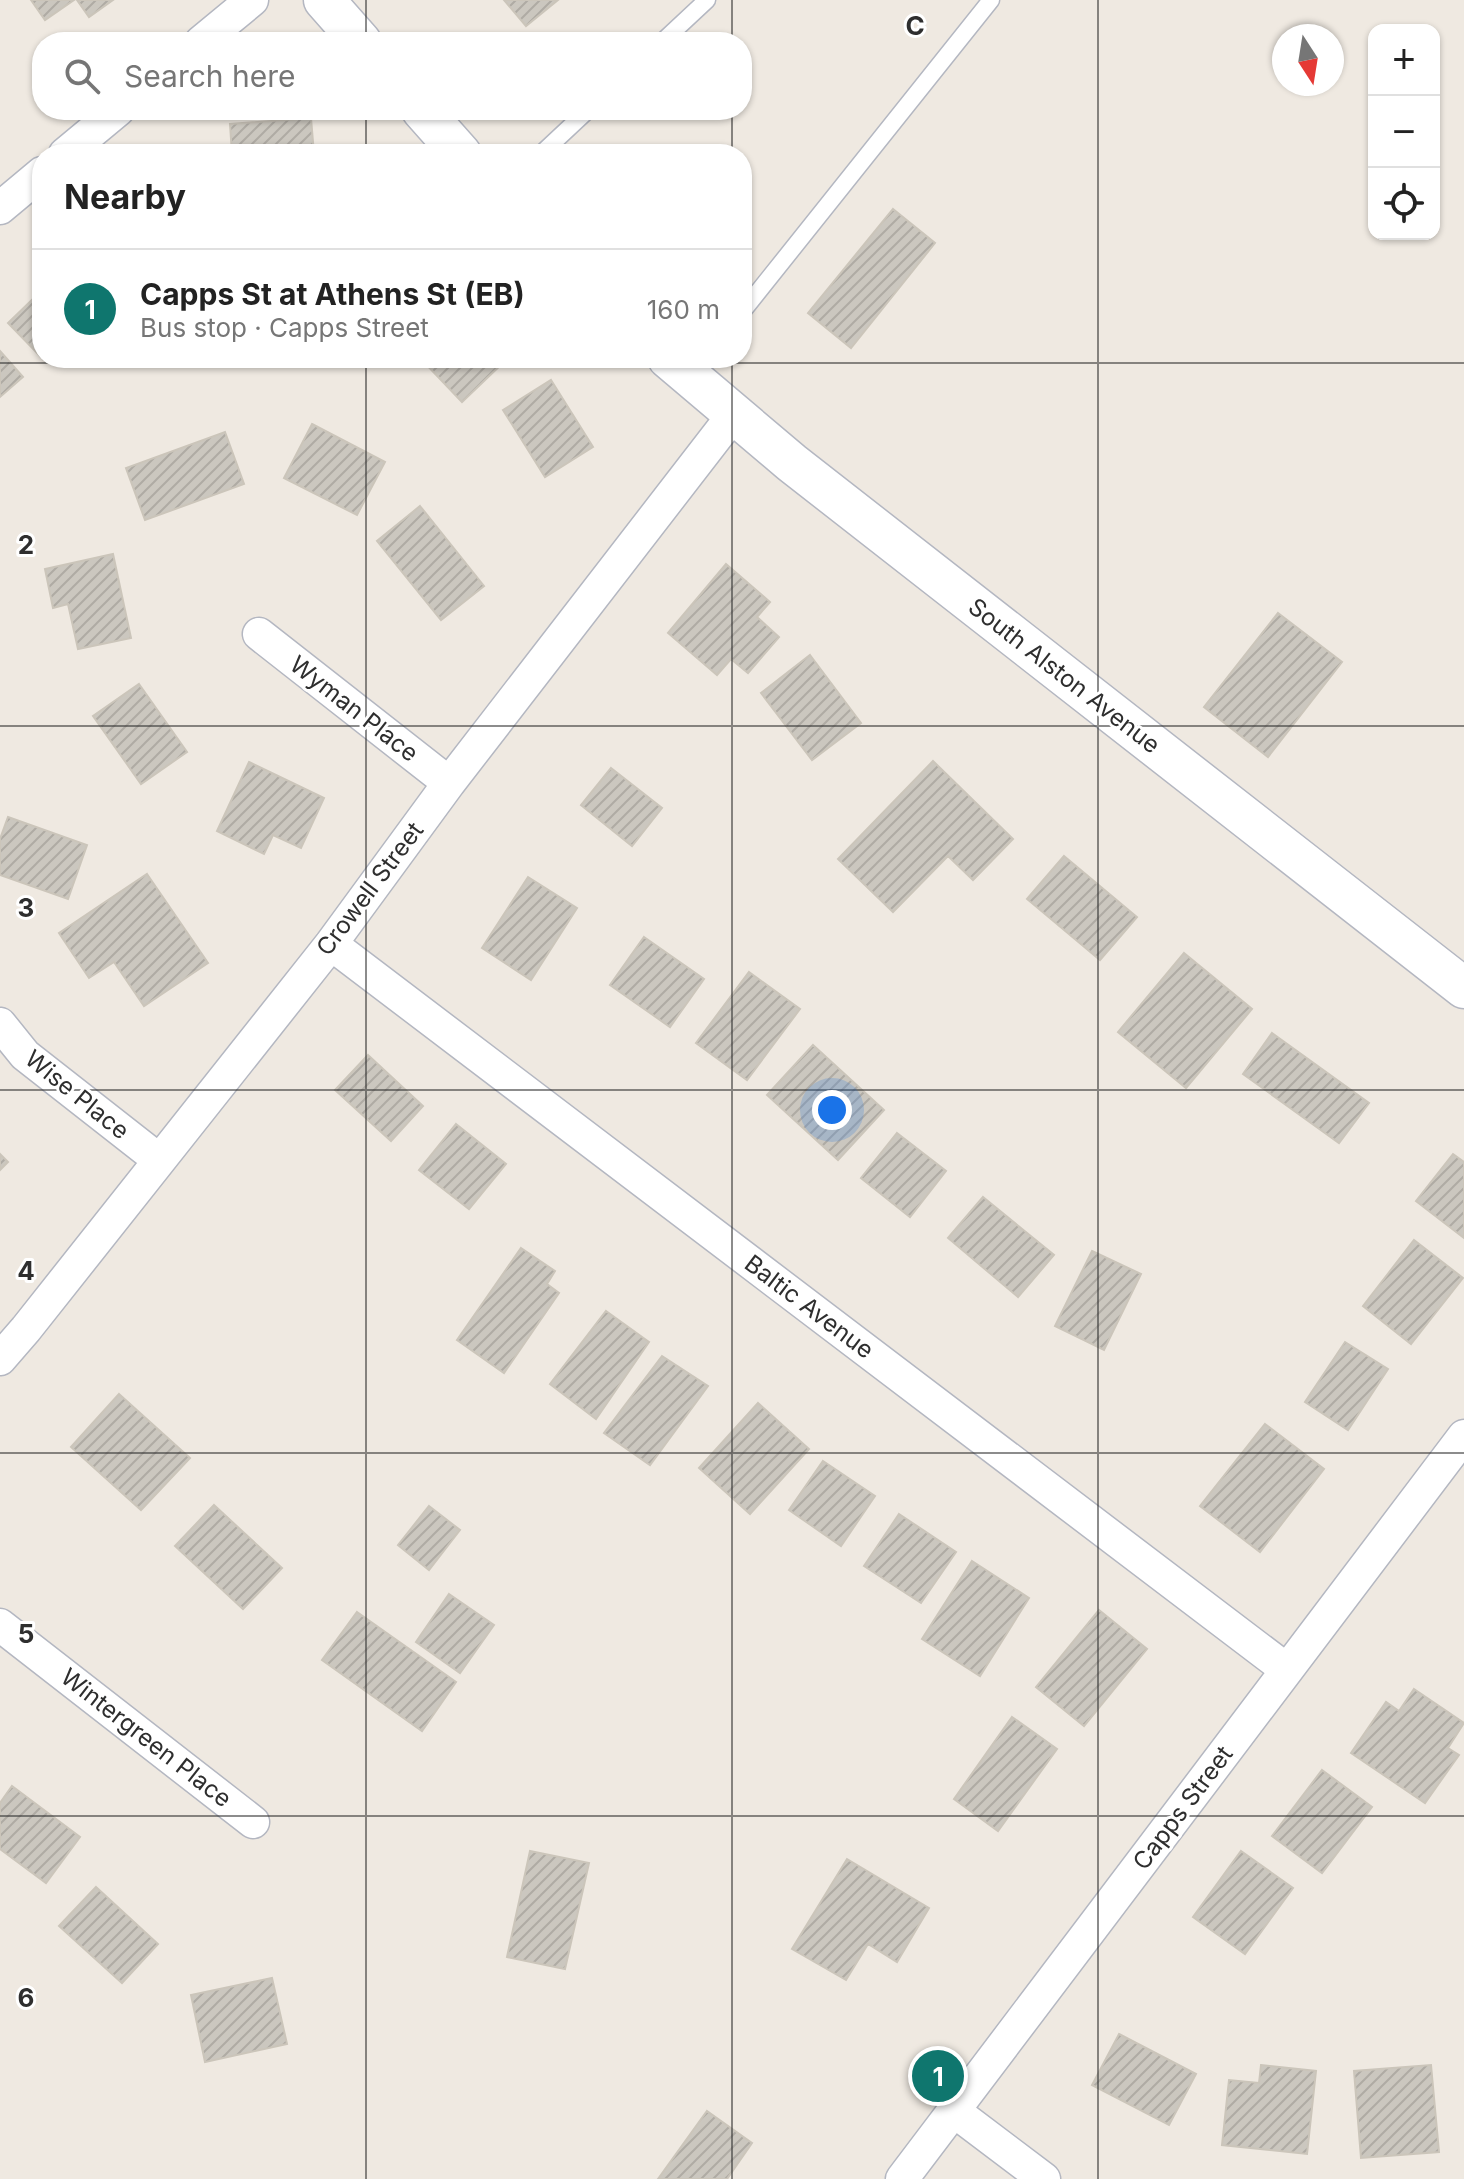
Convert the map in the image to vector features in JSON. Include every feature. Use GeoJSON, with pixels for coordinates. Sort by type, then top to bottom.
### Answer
{"type":"FeatureCollection","features":[{"type":"Feature","properties":{"kind":"street"},"geometry":{"type":"LineString","coordinates":[[213,32],[252,0]]}},
{"type":"Feature","properties":{"kind":"street"},"geometry":{"type":"LineString","coordinates":[[324,0],[352,32]]}},
{"type":"Feature","properties":{"kind":"street"},"geometry":{"type":"LineString","coordinates":[[77,144],[106,120]]}},
{"type":"Feature","properties":{"kind":"street"},"geometry":{"type":"LineString","coordinates":[[431,120],[452,144]]}},
{"type":"Feature","properties":{"kind":"street"},"geometry":{"type":"LineString","coordinates":[[0,208],[32,181]]}},
{"type":"Feature","properties":{"kind":"street","name":"South Alston Avenue"},"geometry":{"type":"LineString","coordinates":[[684,368],[805,473],[1464,988]]}},
{"type":"Feature","properties":{"kind":"street","name":"Crowell Street"},"geometry":{"type":"LineString","coordinates":[[0,1359],[331,944],[449,783],[734,414]]}},
{"type":"Feature","properties":{"kind":"street","name":"Wyman Place"},"geometry":{"type":"LineString","coordinates":[[259,634],[449,783]]}},
{"type":"Feature","properties":{"kind":"street","name":"Baltic Avenue"},"geometry":{"type":"LineString","coordinates":[[331,944],[1287,1670]]}},
{"type":"Feature","properties":{"kind":"street","name":"Wise Place"},"geometry":{"type":"LineString","coordinates":[[0,1024],[25,1055],[159,1160]]}},
{"type":"Feature","properties":{"kind":"street","name":"Capps Street"},"geometry":{"type":"LineString","coordinates":[[902,2179],[1464,1436]]}},
{"type":"Feature","properties":{"kind":"street","name":"Wintergreen Place"},"geometry":{"type":"LineString","coordinates":[[0,1625],[253,1822]]}},
{"type":"Feature","properties":{"kind":"street"},"geometry":{"type":"LineString","coordinates":[[954,2111],[1044,2179]]}},
{"type":"Feature","properties":{"kind":"lane"},"geometry":{"type":"LineString","coordinates":[[673,32],[707,0]]}},
{"type":"Feature","properties":{"kind":"lane"},"geometry":{"type":"LineString","coordinates":[[752,299],[991,0]]}},
{"type":"Feature","properties":{"kind":"lane"},"geometry":{"type":"LineString","coordinates":[[552,144],[577,120]]}},
{"type":"Feature","properties":{"kind":"building"},"geometry":{"type":"Polygon","coordinates":[[[31,0],[74,0],[45,20],[31,0]]]}},
{"type":"Feature","properties":{"kind":"building"},"geometry":{"type":"Polygon","coordinates":[[[77,0],[113,0],[89,17],[77,0]]]}},
{"type":"Feature","properties":{"kind":"building"},"geometry":{"type":"Polygon","coordinates":[[[504,0],[558,0],[526,26],[504,0]]]}},
{"type":"Feature","properties":{"kind":"building"},"geometry":{"type":"Polygon","coordinates":[[[311,120],[313,144],[231,144],[230,124],[311,120]]]}},
{"type":"Feature","properties":{"kind":"building"},"geometry":{"type":"Polygon","coordinates":[[[893,209],[935,243],[851,348],[808,313],[893,209]]]}},
{"type":"Feature","properties":{"kind":"building"},"geometry":{"type":"Polygon","coordinates":[[[32,300],[32,348],[8,323],[32,300]]]}},
{"type":"Feature","properties":{"kind":"building"},"geometry":{"type":"Polygon","coordinates":[[[0,351],[23,377],[0,397],[0,351]]]}},
{"type":"Feature","properties":{"kind":"building"},"geometry":{"type":"Polygon","coordinates":[[[430,368],[498,368],[462,402],[430,368]]]}},
{"type":"Feature","properties":{"kind":"building"},"geometry":{"type":"Polygon","coordinates":[[[551,380],[593,447],[545,477],[503,410],[551,380]]]}},
{"type":"Feature","properties":{"kind":"building"},"geometry":{"type":"Polygon","coordinates":[[[312,424],[385,462],[357,515],[284,478],[312,424]]]}},
{"type":"Feature","properties":{"kind":"building"},"geometry":{"type":"Polygon","coordinates":[[[225,432],[244,484],[145,520],[126,468],[225,432]]]}},
{"type":"Feature","properties":{"kind":"building"},"geometry":{"type":"Polygon","coordinates":[[[420,506],[484,586],[441,620],[377,541],[420,506]]]}},
{"type":"Feature","properties":{"kind":"building"},"geometry":{"type":"Polygon","coordinates":[[[113,554],[131,638],[78,649],[68,604],[53,608],[45,569],[113,554]]]}},
{"type":"Feature","properties":{"kind":"building"},"geometry":{"type":"Polygon","coordinates":[[[726,564],[770,602],[757,617],[779,637],[748,673],[731,659],[717,675],[668,633],[726,564]]]}},
{"type":"Feature","properties":{"kind":"building"},"geometry":{"type":"Polygon","coordinates":[[[1278,613],[1342,662],[1268,757],[1204,707],[1278,613]]]}},
{"type":"Feature","properties":{"kind":"building"},"geometry":{"type":"Polygon","coordinates":[[[810,655],[861,723],[812,760],[761,693],[810,655]]]}},
{"type":"Feature","properties":{"kind":"building"},"geometry":{"type":"Polygon","coordinates":[[[139,684],[187,752],[141,784],[93,716],[139,684]]]}},
{"type":"Feature","properties":{"kind":"building"},"geometry":{"type":"Polygon","coordinates":[[[933,761],[1013,839],[973,880],[948,856],[893,912],[838,859],[933,761]]]}},
{"type":"Feature","properties":{"kind":"building"},"geometry":{"type":"Polygon","coordinates":[[[249,762],[324,798],[301,848],[273,835],[264,854],[217,831],[249,762]]]}},
{"type":"Feature","properties":{"kind":"building"},"geometry":{"type":"Polygon","coordinates":[[[611,768],[662,808],[632,846],[581,805],[611,768]]]}},
{"type":"Feature","properties":{"kind":"building"},"geometry":{"type":"Polygon","coordinates":[[[8,817],[87,845],[68,899],[0,875],[0,839],[8,817]]]}},
{"type":"Feature","properties":{"kind":"building"},"geometry":{"type":"Polygon","coordinates":[[[1064,856],[1137,917],[1100,960],[1027,899],[1064,856]]]}},
{"type":"Feature","properties":{"kind":"building"},"geometry":{"type":"Polygon","coordinates":[[[147,874],[208,963],[144,1006],[114,962],[89,978],[59,933],[147,874]]]}},
{"type":"Feature","properties":{"kind":"building"},"geometry":{"type":"Polygon","coordinates":[[[528,877],[577,908],[531,980],[482,948],[528,877]]]}},
{"type":"Feature","properties":{"kind":"building"},"geometry":{"type":"Polygon","coordinates":[[[644,937],[704,979],[670,1027],[610,985],[644,937]]]}},
{"type":"Feature","properties":{"kind":"building"},"geometry":{"type":"Polygon","coordinates":[[[1184,953],[1252,1009],[1186,1088],[1118,1032],[1184,953]]]}},
{"type":"Feature","properties":{"kind":"building"},"geometry":{"type":"Polygon","coordinates":[[[749,972],[800,1009],[747,1080],[696,1043],[749,972]]]}},
{"type":"Feature","properties":{"kind":"building"},"geometry":{"type":"Polygon","coordinates":[[[1272,1033],[1369,1103],[1339,1143],[1243,1074],[1272,1033]]]}},
{"type":"Feature","properties":{"kind":"building"},"geometry":{"type":"Polygon","coordinates":[[[813,1045],[884,1110],[838,1160],[767,1095],[813,1045]]]}},
{"type":"Feature","properties":{"kind":"building"},"geometry":{"type":"Polygon","coordinates":[[[368,1055],[423,1106],[391,1141],[335,1090],[368,1055]]]}},
{"type":"Feature","properties":{"kind":"building"},"geometry":{"type":"Polygon","coordinates":[[[456,1124],[506,1164],[469,1209],[419,1170],[456,1124]]]}},
{"type":"Feature","properties":{"kind":"building"},"geometry":{"type":"Polygon","coordinates":[[[897,1133],[946,1171],[910,1217],[861,1178],[897,1133]]]}},
{"type":"Feature","properties":{"kind":"building"},"geometry":{"type":"Polygon","coordinates":[[[0,1154],[8,1162],[0,1170],[0,1154]]]}},
{"type":"Feature","properties":{"kind":"building"},"geometry":{"type":"Polygon","coordinates":[[[1453,1154],[1464,1162],[1464,1238],[1416,1201],[1453,1154]]]}},
{"type":"Feature","properties":{"kind":"building"},"geometry":{"type":"Polygon","coordinates":[[[983,1197],[1054,1255],[1018,1297],[948,1238],[983,1197]]]}},
{"type":"Feature","properties":{"kind":"building"},"geometry":{"type":"Polygon","coordinates":[[[1414,1240],[1463,1278],[1411,1344],[1363,1306],[1414,1240]]]}},
{"type":"Feature","properties":{"kind":"building"},"geometry":{"type":"Polygon","coordinates":[[[521,1248],[555,1271],[547,1284],[559,1293],[504,1373],[457,1340],[521,1248]]]}},
{"type":"Feature","properties":{"kind":"building"},"geometry":{"type":"Polygon","coordinates":[[[1092,1251],[1141,1274],[1104,1350],[1055,1326],[1092,1251]]]}},
{"type":"Feature","properties":{"kind":"building"},"geometry":{"type":"Polygon","coordinates":[[[606,1311],[649,1342],[596,1419],[550,1384],[606,1311]]]}},
{"type":"Feature","properties":{"kind":"building"},"geometry":{"type":"Polygon","coordinates":[[[1345,1342],[1388,1369],[1348,1430],[1305,1402],[1345,1342]]]}},
{"type":"Feature","properties":{"kind":"building"},"geometry":{"type":"Polygon","coordinates":[[[662,1356],[708,1386],[650,1465],[604,1433],[662,1356]]]}},
{"type":"Feature","properties":{"kind":"building"},"geometry":{"type":"Polygon","coordinates":[[[119,1394],[190,1458],[141,1510],[71,1447],[119,1394]]]}},
{"type":"Feature","properties":{"kind":"building"},"geometry":{"type":"Polygon","coordinates":[[[758,1403],[809,1449],[750,1514],[699,1468],[758,1403]]]}},
{"type":"Feature","properties":{"kind":"building"},"geometry":{"type":"Polygon","coordinates":[[[1265,1424],[1324,1469],[1260,1552],[1200,1506],[1265,1424]]]}},
{"type":"Feature","properties":{"kind":"building"},"geometry":{"type":"Polygon","coordinates":[[[823,1461],[875,1496],[841,1546],[789,1510],[823,1461]]]}},
{"type":"Feature","properties":{"kind":"building"},"geometry":{"type":"Polygon","coordinates":[[[214,1505],[282,1568],[243,1609],[175,1546],[214,1505]]]}},
{"type":"Feature","properties":{"kind":"building"},"geometry":{"type":"Polygon","coordinates":[[[429,1506],[460,1530],[429,1570],[398,1545],[429,1506]]]}},
{"type":"Feature","properties":{"kind":"building"},"geometry":{"type":"Polygon","coordinates":[[[899,1514],[956,1552],[921,1603],[864,1566],[899,1514]]]}},
{"type":"Feature","properties":{"kind":"building"},"geometry":{"type":"Polygon","coordinates":[[[972,1561],[1029,1598],[980,1676],[922,1639],[972,1561]]]}},
{"type":"Feature","properties":{"kind":"building"},"geometry":{"type":"Polygon","coordinates":[[[449,1594],[494,1625],[460,1673],[416,1642],[449,1594]]]}},
{"type":"Feature","properties":{"kind":"building"},"geometry":{"type":"Polygon","coordinates":[[[1099,1610],[1147,1649],[1084,1726],[1036,1687],[1099,1610]]]}},
{"type":"Feature","properties":{"kind":"building"},"geometry":{"type":"Polygon","coordinates":[[[357,1612],[456,1682],[422,1731],[322,1660],[357,1612]]]}},
{"type":"Feature","properties":{"kind":"building"},"geometry":{"type":"Polygon","coordinates":[[[1414,1689],[1464,1723],[1448,1748],[1459,1755],[1425,1803],[1351,1753],[1386,1702],[1399,1711],[1414,1689]]]}},
{"type":"Feature","properties":{"kind":"building"},"geometry":{"type":"Polygon","coordinates":[[[1012,1717],[1057,1749],[998,1831],[954,1799],[1012,1717]]]}},
{"type":"Feature","properties":{"kind":"building"},"geometry":{"type":"Polygon","coordinates":[[[1322,1770],[1372,1807],[1322,1873],[1272,1836],[1322,1770]]]}},
{"type":"Feature","properties":{"kind":"building"},"geometry":{"type":"Polygon","coordinates":[[[12,1786],[80,1837],[46,1883],[0,1849],[0,1803],[12,1786]]]}},
{"type":"Feature","properties":{"kind":"building"},"geometry":{"type":"Polygon","coordinates":[[[530,1851],[589,1863],[565,1969],[507,1957],[530,1851]]]}},
{"type":"Feature","properties":{"kind":"building"},"geometry":{"type":"Polygon","coordinates":[[[1241,1851],[1293,1888],[1245,1954],[1193,1917],[1241,1851]]]}},
{"type":"Feature","properties":{"kind":"building"},"geometry":{"type":"Polygon","coordinates":[[[847,1859],[929,1908],[897,1962],[868,1944],[846,1980],[792,1949],[847,1859]]]}},
{"type":"Feature","properties":{"kind":"building"},"geometry":{"type":"Polygon","coordinates":[[[96,1887],[158,1944],[122,1983],[59,1926],[96,1887]]]}},
{"type":"Feature","properties":{"kind":"building"},"geometry":{"type":"Polygon","coordinates":[[[272,1978],[287,2044],[205,2062],[191,1995],[272,1978]]]}},
{"type":"Feature","properties":{"kind":"building"},"geometry":{"type":"Polygon","coordinates":[[[1119,2034],[1196,2074],[1169,2125],[1092,2085],[1119,2034]]]}},
{"type":"Feature","properties":{"kind":"building"},"geometry":{"type":"Polygon","coordinates":[[[1261,2065],[1316,2071],[1307,2154],[1222,2145],[1229,2080],[1259,2083],[1261,2065]]]}},
{"type":"Feature","properties":{"kind":"building"},"geometry":{"type":"Polygon","coordinates":[[[1431,2065],[1439,2152],[1361,2158],[1354,2071],[1431,2065]]]}},
{"type":"Feature","properties":{"kind":"building"},"geometry":{"type":"Polygon","coordinates":[[[707,2111],[752,2143],[727,2179],[658,2179],[707,2111]]]}},
{"type":"Feature","properties":{"kind":"place","name":"Capps St at Athens St (EB)"},"geometry":{"type":"Point","coordinates":[938,2076]}}]}
